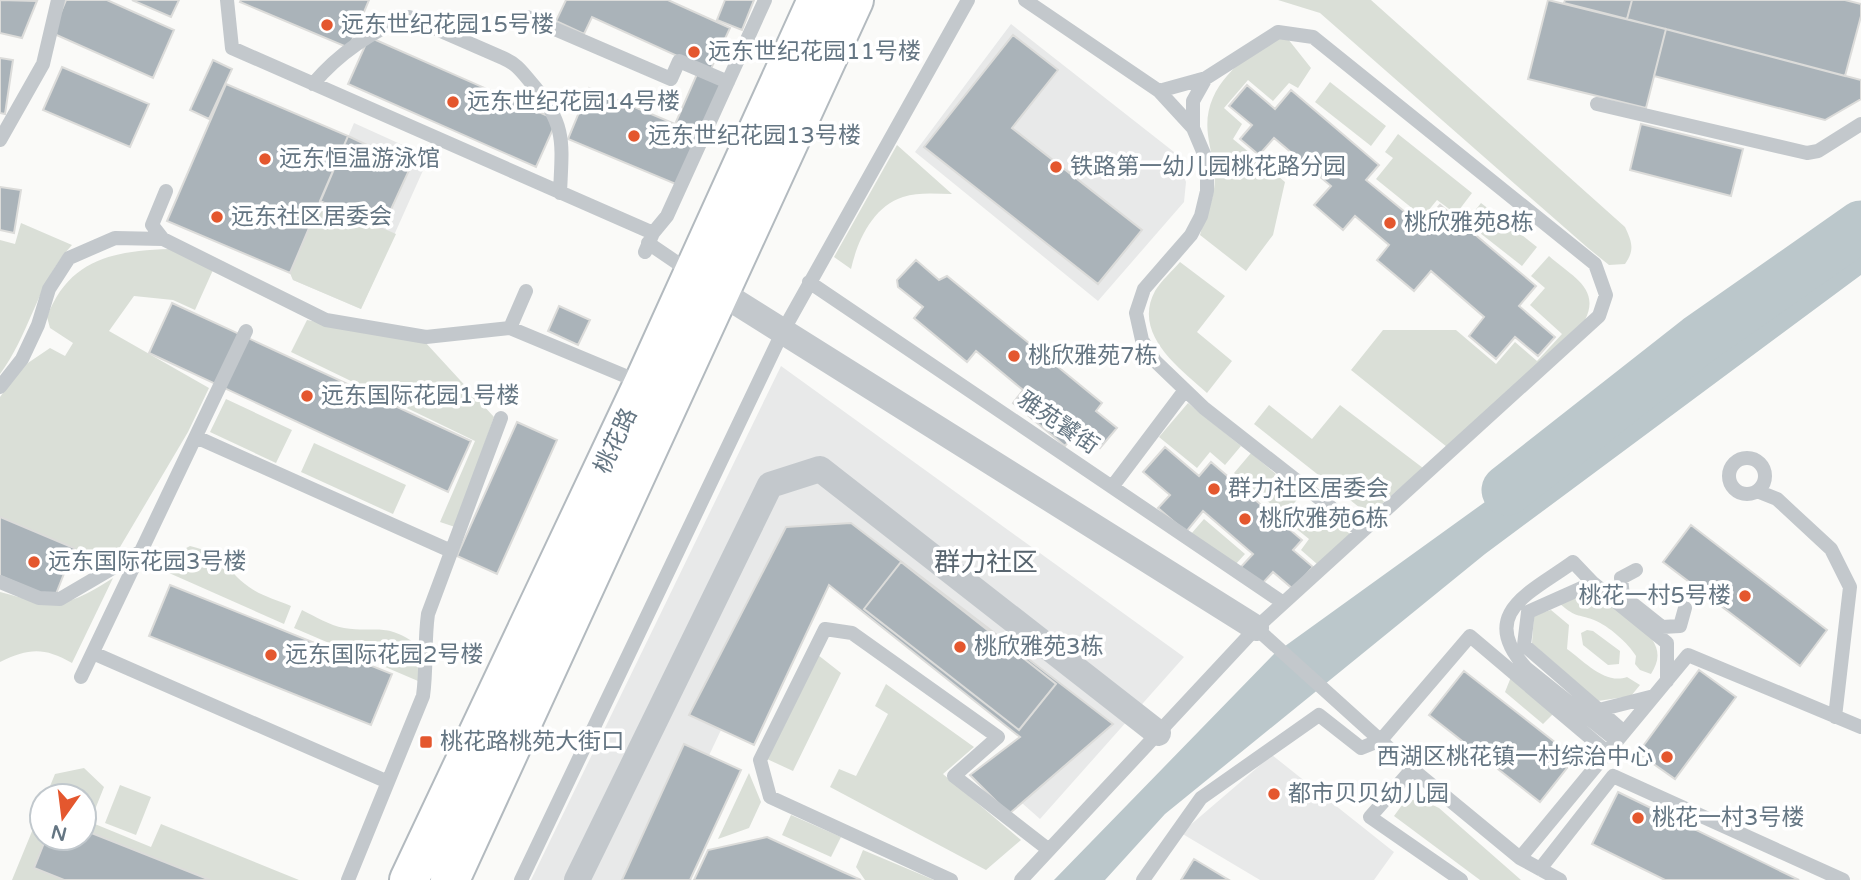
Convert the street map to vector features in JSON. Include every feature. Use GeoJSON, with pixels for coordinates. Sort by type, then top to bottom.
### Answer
{"type":"FeatureCollection","features":[{"type":"Feature","properties":{"kind":"main road","name":"桃花路"},"geometry":{"type":"LineString","coordinates":[[450,880],[707,283],[817,0]]}},
{"type":"Feature","properties":{"kind":"main road","name":"桃花路"},"geometry":{"type":"LineString","coordinates":[[410,880],[643,384],[707,283],[855,0]]}},
{"type":"Feature","properties":{"kind":"street"},"geometry":{"type":"LineString","coordinates":[[707,283],[1255,628]]}},
{"type":"Feature","properties":{"kind":"street"},"geometry":{"type":"LineString","coordinates":[[577,880],[770,485],[820,469],[1158,733]]}},
{"type":"Feature","properties":{"kind":"lane"},"geometry":{"type":"LineString","coordinates":[[0,140],[43,64],[58,0]]}},
{"type":"Feature","properties":{"kind":"lane"},"geometry":{"type":"LineString","coordinates":[[226,0],[232,48],[560,193],[649,243],[707,283]]}},
{"type":"Feature","properties":{"kind":"lane"},"geometry":{"type":"LineString","coordinates":[[649,243],[667,216],[765,0]]}},
{"type":"Feature","properties":{"kind":"lane"},"geometry":{"type":"LineString","coordinates":[[520,880],[783,331],[968,0]]}},
{"type":"Feature","properties":{"kind":"lane"},"geometry":{"type":"LineString","coordinates":[[1025,0],[1159,91],[1193,128],[1208,161],[1207,191],[1201,216],[1191,235],[1144,289],[1136,313],[1142,340],[1155,361],[1185,390],[1361,531]]}},
{"type":"Feature","properties":{"kind":"lane"},"geometry":{"type":"LineString","coordinates":[[313,84],[324,71],[363,40],[385,25],[409,17],[518,64],[550,106],[560,125],[560,193]]}},
{"type":"Feature","properties":{"kind":"lane"},"geometry":{"type":"LineString","coordinates":[[527,17],[671,79],[679,61],[728,82]]}},
{"type":"Feature","properties":{"kind":"lane"},"geometry":{"type":"LineString","coordinates":[[1021,880],[1255,628],[1599,316],[1606,295],[1595,264],[1313,37],[1278,32],[1206,78],[1159,91]]}},
{"type":"Feature","properties":{"kind":"lane"},"geometry":{"type":"LineString","coordinates":[[1193,128],[1193,101],[1206,78]]}},
{"type":"Feature","properties":{"kind":"lane"},"geometry":{"type":"LineString","coordinates":[[1597,104],[1807,153],[1818,151],[1861,124]]}},
{"type":"Feature","properties":{"kind":"lane"},"geometry":{"type":"LineString","coordinates":[[163,239],[152,225],[166,191]]}},
{"type":"Feature","properties":{"kind":"lane"},"geometry":{"type":"LineString","coordinates":[[0,387],[22,359],[38,325],[49,289],[69,258],[115,238],[163,239],[326,320],[426,337],[510,328],[643,384]]}},
{"type":"Feature","properties":{"kind":"lane","name":"雅苑饕街"},"geometry":{"type":"LineString","coordinates":[[809,282],[1282,602]]}},
{"type":"Feature","properties":{"kind":"lane"},"geometry":{"type":"LineString","coordinates":[[510,328],[526,291]]}},
{"type":"Feature","properties":{"kind":"lane"},"geometry":{"type":"LineString","coordinates":[[81,677],[246,331]]}},
{"type":"Feature","properties":{"kind":"lane"},"geometry":{"type":"LineString","coordinates":[[1112,487],[1185,390]]}},
{"type":"Feature","properties":{"kind":"lane"},"geometry":{"type":"LineString","coordinates":[[348,880],[423,696],[428,666],[424,641],[428,614],[501,418]]}},
{"type":"Feature","properties":{"kind":"lane"},"geometry":{"type":"LineString","coordinates":[[196,437],[451,551]]}},
{"type":"Feature","properties":{"kind":"lane"},"geometry":{"type":"LineString","coordinates":[[1756,491],[1777,499],[1831,550],[1850,587],[1835,717]]}},
{"type":"Feature","properties":{"kind":"lane"},"geometry":{"type":"LineString","coordinates":[[0,582],[39,598],[60,599],[141,552]]}},
{"type":"Feature","properties":{"kind":"lane"},"geometry":{"type":"LineString","coordinates":[[1620,736],[1526,668],[1513,654],[1505,634],[1506,618],[1515,604],[1573,562],[1593,583],[1667,643],[1688,655],[1861,727]]}},
{"type":"Feature","properties":{"kind":"lane"},"geometry":{"type":"LineString","coordinates":[[1636,570],[1621,578],[1623,596],[1662,627],[1667,643],[1667,681]]}},
{"type":"Feature","properties":{"kind":"lane"},"geometry":{"type":"LineString","coordinates":[[1593,583],[1528,612],[1524,645],[1599,710],[1620,736]]}},
{"type":"Feature","properties":{"kind":"lane"},"geometry":{"type":"LineString","coordinates":[[1662,627],[1680,626],[1685,608]]}},
{"type":"Feature","properties":{"kind":"lane"},"geometry":{"type":"LineString","coordinates":[[1255,628],[1412,769],[1520,858],[1560,880]]}},
{"type":"Feature","properties":{"kind":"lane"},"geometry":{"type":"LineString","coordinates":[[951,880],[770,797],[760,760],[825,629],[852,633],[998,737],[954,776],[1049,850]]}},
{"type":"Feature","properties":{"kind":"lane"},"geometry":{"type":"LineString","coordinates":[[1143,880],[1201,798],[1319,715],[1361,748],[1470,636],[1607,752]]}},
{"type":"Feature","properties":{"kind":"lane"},"geometry":{"type":"LineString","coordinates":[[93,653],[388,782]]}},
{"type":"Feature","properties":{"kind":"lane"},"geometry":{"type":"LineString","coordinates":[[1520,858],[1688,655]]}},
{"type":"Feature","properties":{"kind":"lane"},"geometry":{"type":"LineString","coordinates":[[1599,710],[1654,696]]}},
{"type":"Feature","properties":{"kind":"lane"},"geometry":{"type":"LineString","coordinates":[[1412,769],[1370,817],[1461,880]]}},
{"type":"Feature","properties":{"kind":"lane"},"geometry":{"type":"LineString","coordinates":[[1539,869],[1613,776],[1843,880]]}},
{"type":"Feature","properties":{"kind":"shaded area"},"geometry":{"type":"Polygon","coordinates":[[[1278,0],[1371,0],[1625,227],[1631,246],[1625,264],[1609,265],[1588,248],[1320,13],[1278,0]]]}},
{"type":"Feature","properties":{"kind":"shaded area","name":"铁路第一幼儿园桃花路分园"},"geometry":{"type":"Polygon","coordinates":[[[1011,24],[1174,152],[1186,182],[1184,202],[1098,301],[915,152],[1011,24]]]}},
{"type":"Feature","properties":{"kind":"shaded area"},"geometry":{"type":"Polygon","coordinates":[[[1273,39],[1288,39],[1311,68],[1298,88],[1289,83],[1273,101],[1248,80],[1224,108],[1242,124],[1233,139],[1285,182],[1273,235],[1246,271],[1200,235],[1215,182],[1208,119],[1211,104],[1225,78],[1247,57],[1273,39]]]}},
{"type":"Feature","properties":{"kind":"shaded area"},"geometry":{"type":"Polygon","coordinates":[[[1330,82],[1386,126],[1371,146],[1315,102],[1330,82]]]}},
{"type":"Feature","properties":{"kind":"shaded area"},"geometry":{"type":"Polygon","coordinates":[[[354,123],[429,157],[361,309],[293,280],[290,273],[354,123]]]}},
{"type":"Feature","properties":{"kind":"shaded area"},"geometry":{"type":"Polygon","coordinates":[[[1398,134],[1472,193],[1456,214],[1437,200],[1423,217],[1376,179],[1393,158],[1385,152],[1398,134]]]}},
{"type":"Feature","properties":{"kind":"shaded area"},"geometry":{"type":"Polygon","coordinates":[[[897,145],[952,194],[909,195],[883,208],[862,237],[851,269],[834,257],[897,145]]]}},
{"type":"Feature","properties":{"kind":"shaded area"},"geometry":{"type":"Polygon","coordinates":[[[320,201],[396,234],[361,309],[293,280],[290,273],[320,201]]]}},
{"type":"Feature","properties":{"kind":"shaded area"},"geometry":{"type":"Polygon","coordinates":[[[1481,203],[1537,247],[1522,266],[1466,222],[1481,203]]]}},
{"type":"Feature","properties":{"kind":"shaded area"},"geometry":{"type":"Polygon","coordinates":[[[21,223],[72,245],[60,259],[42,291],[19,342],[0,374],[0,240],[15,244],[21,223]]]}},
{"type":"Feature","properties":{"kind":"shaded area"},"geometry":{"type":"Polygon","coordinates":[[[1861,231],[1861,275],[1485,554],[1165,814],[1105,880],[1054,880],[1274,654],[1861,231]]]}},
{"type":"Feature","properties":{"kind":"shaded area"},"geometry":{"type":"Polygon","coordinates":[[[169,249],[213,270],[195,310],[173,300],[134,296],[109,331],[209,388],[188,432],[110,564],[0,517],[0,397],[22,367],[50,348],[65,356],[73,343],[50,328],[47,317],[67,282],[95,262],[112,256],[169,249]]]}},
{"type":"Feature","properties":{"kind":"shaded area"},"geometry":{"type":"Polygon","coordinates":[[[1549,256],[1586,291],[1589,309],[1585,320],[1447,447],[1351,370],[1383,330],[1456,330],[1496,364],[1515,342],[1537,361],[1562,334],[1530,305],[1545,288],[1531,276],[1549,256]]]}},
{"type":"Feature","properties":{"kind":"shaded area"},"geometry":{"type":"Polygon","coordinates":[[[1180,262],[1225,296],[1197,332],[1232,361],[1207,393],[1162,349],[1149,322],[1149,307],[1155,291],[1180,262]]]}},
{"type":"Feature","properties":{"kind":"shaded area"},"geometry":{"type":"Polygon","coordinates":[[[307,320],[425,342],[494,417],[455,527],[440,522],[475,441],[291,352],[307,320]]]}},
{"type":"Feature","properties":{"kind":"shaded area"},"geometry":{"type":"Polygon","coordinates":[[[781,366],[1184,657],[1040,819],[1005,788],[1070,722],[802,559],[650,880],[531,880],[781,366]]]}},
{"type":"Feature","properties":{"kind":"shaded area"},"geometry":{"type":"Polygon","coordinates":[[[226,399],[292,430],[276,463],[210,432],[226,399]]]}},
{"type":"Feature","properties":{"kind":"shaded area"},"geometry":{"type":"Polygon","coordinates":[[[1188,403],[1241,446],[1225,465],[1210,452],[1197,468],[1159,437],[1188,403]]]}},
{"type":"Feature","properties":{"kind":"shaded area"},"geometry":{"type":"Polygon","coordinates":[[[1269,405],[1312,439],[1340,405],[1423,468],[1369,515],[1254,424],[1269,405]]]}},
{"type":"Feature","properties":{"kind":"shaded area"},"geometry":{"type":"Polygon","coordinates":[[[314,443],[406,485],[393,514],[301,472],[314,443]]]}},
{"type":"Feature","properties":{"kind":"shaded area"},"geometry":{"type":"Polygon","coordinates":[[[1251,453],[1301,495],[1284,515],[1234,473],[1251,453]]]}},
{"type":"Feature","properties":{"kind":"shaded area"},"geometry":{"type":"Polygon","coordinates":[[[1313,504],[1350,534],[1317,564],[1301,550],[1309,539],[1293,526],[1313,504]]]}},
{"type":"Feature","properties":{"kind":"shaded area"},"geometry":{"type":"Polygon","coordinates":[[[1204,519],[1245,554],[1235,565],[1191,534],[1204,519]]]}},
{"type":"Feature","properties":{"kind":"shaded area"},"geometry":{"type":"Polygon","coordinates":[[[190,546],[218,558],[254,590],[291,606],[284,624],[160,569],[167,558],[190,546]]]}},
{"type":"Feature","properties":{"kind":"shaded area"},"geometry":{"type":"Polygon","coordinates":[[[113,578],[72,663],[53,654],[36,651],[0,662],[0,592],[34,601],[58,603],[82,596],[113,578]]]}},
{"type":"Feature","properties":{"kind":"shaded area"},"geometry":{"type":"Polygon","coordinates":[[[1592,589],[1652,639],[1658,656],[1651,674],[1640,670],[1635,664],[1636,656],[1633,651],[1612,631],[1594,620],[1574,614],[1560,604],[1592,589]]]}},
{"type":"Feature","properties":{"kind":"shaded area"},"geometry":{"type":"Polygon","coordinates":[[[302,610],[338,627],[387,630],[415,643],[422,668],[418,681],[294,628],[302,610]]]}},
{"type":"Feature","properties":{"kind":"shaded area"},"geometry":{"type":"Polygon","coordinates":[[[1551,610],[1569,625],[1567,649],[1603,675],[1619,679],[1627,677],[1640,685],[1631,696],[1598,701],[1532,643],[1534,615],[1551,610]]]}},
{"type":"Feature","properties":{"kind":"shaded area"},"geometry":{"type":"Polygon","coordinates":[[[1593,631],[1620,651],[1619,664],[1608,665],[1583,645],[1581,633],[1593,631]]]}},
{"type":"Feature","properties":{"kind":"shaded area"},"geometry":{"type":"Polygon","coordinates":[[[818,655],[841,673],[793,771],[767,759],[818,655]]]}},
{"type":"Feature","properties":{"kind":"shaded area"},"geometry":{"type":"Polygon","coordinates":[[[1511,677],[1554,713],[1543,724],[1505,692],[1511,677]]]}},
{"type":"Feature","properties":{"kind":"shaded area"},"geometry":{"type":"Polygon","coordinates":[[[886,684],[974,747],[943,774],[1021,840],[986,870],[830,787],[839,769],[856,776],[888,714],[875,706],[886,684]]]}},
{"type":"Feature","properties":{"kind":"shaded area","name":"都市贝贝幼儿园"},"geometry":{"type":"Polygon","coordinates":[[[1272,755],[1394,852],[1374,880],[1260,880],[1181,833],[1272,755]]]}},
{"type":"Feature","properties":{"kind":"shaded area"},"geometry":{"type":"Polygon","coordinates":[[[84,768],[104,787],[98,802],[98,782],[52,782],[55,774],[84,768]]]}},
{"type":"Feature","properties":{"kind":"shaded area"},"geometry":{"type":"Polygon","coordinates":[[[749,773],[761,802],[749,828],[718,839],[749,773]]]}},
{"type":"Feature","properties":{"kind":"shaded area"},"geometry":{"type":"Polygon","coordinates":[[[120,785],[151,797],[136,835],[105,823],[120,785]]]}},
{"type":"Feature","properties":{"kind":"shaded area"},"geometry":{"type":"Polygon","coordinates":[[[1420,799],[1439,808],[1521,880],[1480,880],[1394,816],[1405,801],[1420,799]]]}},
{"type":"Feature","properties":{"kind":"shaded area"},"geometry":{"type":"Polygon","coordinates":[[[791,815],[841,837],[831,857],[782,835],[791,815]]]}},
{"type":"Feature","properties":{"kind":"shaded area"},"geometry":{"type":"Polygon","coordinates":[[[161,824],[299,880],[12,880],[28,841],[28,852],[98,852],[98,825],[151,847],[161,824]]]}},
{"type":"Feature","properties":{"kind":"shaded area"},"geometry":{"type":"Polygon","coordinates":[[[863,850],[934,880],[865,880],[856,867],[863,850]]]}},
{"type":"Feature","properties":{"kind":"building"},"geometry":{"type":"Polygon","coordinates":[[[0,0],[37,1],[22,38],[0,33],[0,0]]]}},
{"type":"Feature","properties":{"kind":"building"},"geometry":{"type":"Polygon","coordinates":[[[66,0],[107,0],[174,30],[153,78],[52,33],[66,0]]]}},
{"type":"Feature","properties":{"kind":"building"},"geometry":{"type":"Polygon","coordinates":[[[132,0],[179,0],[171,17],[132,0]]]}},
{"type":"Feature","properties":{"kind":"building","name":"远东世纪花园15号楼"},"geometry":{"type":"Polygon","coordinates":[[[369,0],[349,48],[240,2],[369,0]]]}},
{"type":"Feature","properties":{"kind":"building","name":"远东世纪花园11号楼"},"geometry":{"type":"Polygon","coordinates":[[[566,0],[668,0],[730,28],[710,71],[592,17],[584,34],[556,21],[566,0]]]}},
{"type":"Feature","properties":{"kind":"building"},"geometry":{"type":"Polygon","coordinates":[[[725,0],[754,0],[742,30],[717,20],[725,0]]]}},
{"type":"Feature","properties":{"kind":"building"},"geometry":{"type":"Polygon","coordinates":[[[1548,0],[1666,29],[1646,108],[1528,79],[1548,0]]]}},
{"type":"Feature","properties":{"kind":"building"},"geometry":{"type":"Polygon","coordinates":[[[1565,0],[1632,0],[1627,19],[1564,3],[1565,0]]]}},
{"type":"Feature","properties":{"kind":"building"},"geometry":{"type":"Polygon","coordinates":[[[1632,0],[1845,0],[1861,4],[1861,16],[1845,76],[1627,19],[1632,0]]]}},
{"type":"Feature","properties":{"kind":"building"},"geometry":{"type":"Polygon","coordinates":[[[1666,29],[1861,80],[1861,99],[1825,120],[1654,76],[1666,29]]]}},
{"type":"Feature","properties":{"kind":"building"},"geometry":{"type":"Polygon","coordinates":[[[1013,35],[1058,70],[1012,128],[1142,230],[1098,284],[924,147],[1013,35]]]}},
{"type":"Feature","properties":{"kind":"building","name":"远东世纪花园14号楼"},"geometry":{"type":"Polygon","coordinates":[[[369,37],[557,120],[536,167],[348,84],[369,37]]]}},
{"type":"Feature","properties":{"kind":"building"},"geometry":{"type":"Polygon","coordinates":[[[0,58],[13,60],[5,114],[0,113],[0,58]]]}},
{"type":"Feature","properties":{"kind":"building"},"geometry":{"type":"Polygon","coordinates":[[[213,60],[232,69],[209,119],[190,110],[213,60]]]}},
{"type":"Feature","properties":{"kind":"building"},"geometry":{"type":"Polygon","coordinates":[[[62,67],[149,104],[130,147],[43,110],[62,67]]]}},
{"type":"Feature","properties":{"kind":"building"},"geometry":{"type":"Polygon","coordinates":[[[697,74],[722,84],[701,132],[676,122],[697,74]]]}},
{"type":"Feature","properties":{"kind":"building","name":"远东恒温游泳馆"},"geometry":{"type":"Polygon","coordinates":[[[226,84],[348,136],[290,273],[167,221],[226,84]]]}},
{"type":"Feature","properties":{"kind":"building","name":"桃欣雅苑8栋"},"geometry":{"type":"Polygon","coordinates":[[[1247,85],[1275,109],[1291,90],[1379,165],[1366,180],[1422,226],[1440,205],[1536,286],[1519,306],[1555,337],[1538,356],[1515,337],[1496,359],[1469,336],[1484,317],[1431,271],[1414,291],[1377,260],[1389,245],[1355,216],[1343,230],[1314,205],[1331,186],[1274,138],[1259,155],[1240,139],[1252,125],[1229,106],[1247,85]]]}},
{"type":"Feature","properties":{"kind":"building","name":"远东世纪花园13号楼"},"geometry":{"type":"Polygon","coordinates":[[[589,88],[699,134],[678,185],[568,139],[589,88]]]}},
{"type":"Feature","properties":{"kind":"building"},"geometry":{"type":"Polygon","coordinates":[[[1641,124],[1743,149],[1731,196],[1630,170],[1641,124]]]}},
{"type":"Feature","properties":{"kind":"building"},"geometry":{"type":"Polygon","coordinates":[[[348,136],[411,166],[382,229],[320,201],[348,136]]]}},
{"type":"Feature","properties":{"kind":"building"},"geometry":{"type":"Polygon","coordinates":[[[0,187],[21,190],[14,233],[0,230],[0,187]]]}},
{"type":"Feature","properties":{"kind":"building","name":"桃欣雅苑7栋"},"geometry":{"type":"Polygon","coordinates":[[[916,260],[939,280],[947,276],[1102,403],[1096,411],[1117,428],[1100,448],[1078,430],[1065,446],[1013,403],[1023,390],[976,351],[967,362],[914,318],[923,307],[898,287],[897,280],[916,260]]]}},
{"type":"Feature","properties":{"kind":"building","name":"远东国际花园1号楼"},"geometry":{"type":"Polygon","coordinates":[[[172,303],[471,441],[448,492],[149,353],[172,303]]]}},
{"type":"Feature","properties":{"kind":"building"},"geometry":{"type":"Polygon","coordinates":[[[559,306],[590,320],[578,345],[548,331],[559,306]]]}},
{"type":"Feature","properties":{"kind":"building"},"geometry":{"type":"Polygon","coordinates":[[[517,422],[557,440],[497,574],[457,556],[517,422]]]}},
{"type":"Feature","properties":{"kind":"building","name":"桃欣雅苑6栋"},"geometry":{"type":"Polygon","coordinates":[[[1165,447],[1199,476],[1211,462],[1302,540],[1293,550],[1313,567],[1293,589],[1273,572],[1261,585],[1240,568],[1253,554],[1203,511],[1186,532],[1158,508],[1170,495],[1143,472],[1165,447]]]}},
{"type":"Feature","properties":{"kind":"building","name":"远东国际花园3号楼"},"geometry":{"type":"Polygon","coordinates":[[[0,517],[74,548],[54,599],[0,576],[0,517]]]}},
{"type":"Feature","properties":{"kind":"building"},"geometry":{"type":"Polygon","coordinates":[[[851,523],[1113,724],[1009,814],[970,775],[1020,737],[829,585],[754,745],[689,715],[786,527],[851,523]]]}},
{"type":"Feature","properties":{"kind":"building","name":"桃花一村5号楼"},"geometry":{"type":"Polygon","coordinates":[[[1691,525],[1827,630],[1800,666],[1663,562],[1691,525]]]}},
{"type":"Feature","properties":{"kind":"building","name":"桃欣雅苑3栋"},"geometry":{"type":"Polygon","coordinates":[[[901,562],[1056,684],[1019,730],[864,609],[901,562]]]}},
{"type":"Feature","properties":{"kind":"building","name":"远东国际花园2号楼"},"geometry":{"type":"Polygon","coordinates":[[[170,585],[392,674],[371,725],[149,636],[170,585]]]}},
{"type":"Feature","properties":{"kind":"building"},"geometry":{"type":"Polygon","coordinates":[[[1699,670],[1736,697],[1675,779],[1638,753],[1699,670]]]}},
{"type":"Feature","properties":{"kind":"building"},"geometry":{"type":"Polygon","coordinates":[[[1464,671],[1575,758],[1540,802],[1429,715],[1464,671]]]}},
{"type":"Feature","properties":{"kind":"building"},"geometry":{"type":"Polygon","coordinates":[[[684,744],[741,770],[690,880],[622,880],[684,744]]]}},
{"type":"Feature","properties":{"kind":"building","name":"桃花一村3号楼"},"geometry":{"type":"Polygon","coordinates":[[[1618,792],[1799,880],[1665,880],[1592,844],[1618,792]]]}},
{"type":"Feature","properties":{"kind":"building"},"geometry":{"type":"Polygon","coordinates":[[[98,836],[210,880],[64,880],[34,868],[40,852],[98,852],[98,836]]]}},
{"type":"Feature","properties":{"kind":"building"},"geometry":{"type":"Polygon","coordinates":[[[767,837],[861,880],[694,880],[708,850],[767,837]]]}},
{"type":"Feature","properties":{"kind":"building"},"geometry":{"type":"Polygon","coordinates":[[[1194,859],[1229,880],[1181,880],[1194,859]]]}},
{"type":"Feature","properties":{"kind":"waterway"},"geometry":{"type":"LineString","coordinates":[[1507,490],[1698,340],[1861,226]]}},
{"type":"Feature","properties":{"kind":"place","name":"远东世纪花园15号楼"},"geometry":{"type":"Point","coordinates":[327,25]}},
{"type":"Feature","properties":{"kind":"place","name":"远东世纪花园11号楼"},"geometry":{"type":"Point","coordinates":[694,52]}},
{"type":"Feature","properties":{"kind":"place","name":"远东世纪花园14号楼"},"geometry":{"type":"Point","coordinates":[453,102]}},
{"type":"Feature","properties":{"kind":"place","name":"远东世纪花园13号楼"},"geometry":{"type":"Point","coordinates":[634,136]}},
{"type":"Feature","properties":{"kind":"place","name":"远东恒温游泳馆"},"geometry":{"type":"Point","coordinates":[265,159]}},
{"type":"Feature","properties":{"kind":"place","name":"铁路第一幼儿园桃花路分园"},"geometry":{"type":"Point","coordinates":[1056,167]}},
{"type":"Feature","properties":{"kind":"place","name":"远东社区居委会"},"geometry":{"type":"Point","coordinates":[217,217]}},
{"type":"Feature","properties":{"kind":"place","name":"桃欣雅苑8栋"},"geometry":{"type":"Point","coordinates":[1390,223]}},
{"type":"Feature","properties":{"kind":"place","name":"桃欣雅苑7栋"},"geometry":{"type":"Point","coordinates":[1014,356]}},
{"type":"Feature","properties":{"kind":"place","name":"远东国际花园1号楼"},"geometry":{"type":"Point","coordinates":[307,396]}},
{"type":"Feature","properties":{"kind":"place","name":"群力社区居委会"},"geometry":{"type":"Point","coordinates":[1214,489]}},
{"type":"Feature","properties":{"kind":"place","name":"桃欣雅苑6栋"},"geometry":{"type":"Point","coordinates":[1245,519]}},
{"type":"Feature","properties":{"kind":"place","name":"远东国际花园3号楼"},"geometry":{"type":"Point","coordinates":[34,562]}},
{"type":"Feature","properties":{"kind":"place","name":"桃花一村5号楼"},"geometry":{"type":"Point","coordinates":[1745,596]}},
{"type":"Feature","properties":{"kind":"place","name":"桃欣雅苑3栋"},"geometry":{"type":"Point","coordinates":[960,647]}},
{"type":"Feature","properties":{"kind":"place","name":"远东国际花园2号楼"},"geometry":{"type":"Point","coordinates":[271,655]}},
{"type":"Feature","properties":{"kind":"place","name":"桃花路桃苑大街口"},"geometry":{"type":"Point","coordinates":[426,742]}},
{"type":"Feature","properties":{"kind":"place","name":"西湖区桃花镇一村综治中心"},"geometry":{"type":"Point","coordinates":[1667,757]}},
{"type":"Feature","properties":{"kind":"place","name":"都市贝贝幼儿园"},"geometry":{"type":"Point","coordinates":[1274,794]}},
{"type":"Feature","properties":{"kind":"place","name":"桃花一村3号楼"},"geometry":{"type":"Point","coordinates":[1638,818]}},
{"type":"Feature","properties":{"kind":"district","name":"群力社区"},"geometry":{"type":"Point","coordinates":[986,562]}}]}
